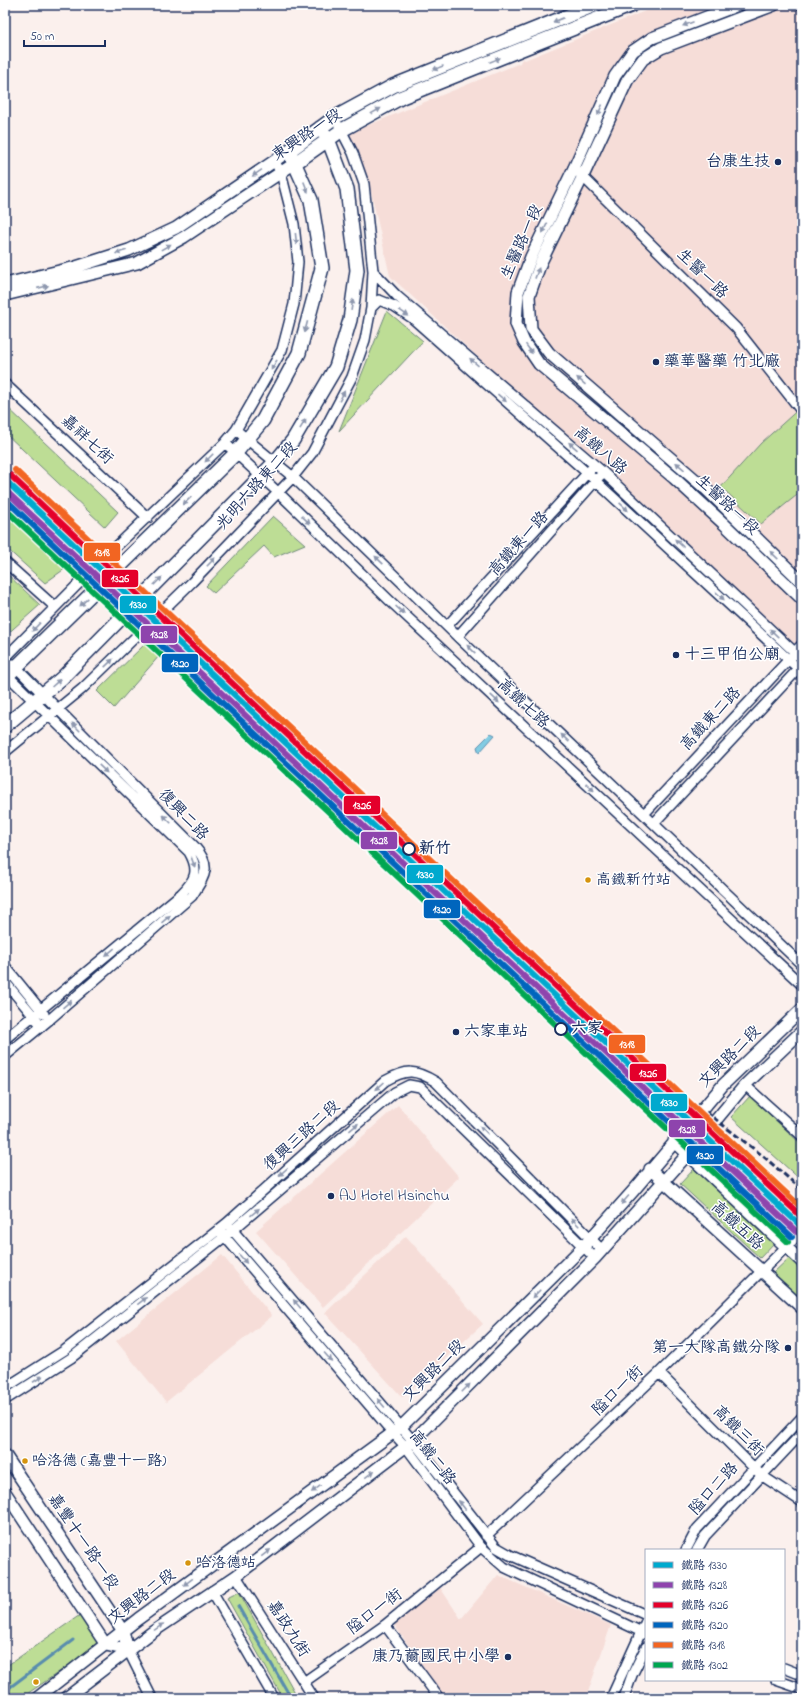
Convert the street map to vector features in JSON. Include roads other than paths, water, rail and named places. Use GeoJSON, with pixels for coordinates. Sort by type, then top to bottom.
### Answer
{"type":"FeatureCollection","features":[{"type":"Feature","properties":{"kind":"main road","name":"東興路一段"},"geometry":{"type":"LineString","coordinates":[[292,157],[320,128],[334,118],[393,86],[595,5]]}},
{"type":"Feature","properties":{"kind":"main road","name":"東興路一段"},"geometry":{"type":"LineString","coordinates":[[292,157],[328,139],[402,97],[632,5]]}},
{"type":"Feature","properties":{"kind":"main road","name":"光明六路東二段"},"geometry":{"type":"LineString","coordinates":[[5,726],[62,678],[274,462],[293,440],[336,367],[350,320],[358,270],[347,189],[328,139],[320,128]]}},
{"type":"Feature","properties":{"kind":"main road"},"geometry":{"type":"LineString","coordinates":[[8,674],[235,454],[263,420],[298,353],[322,268],[311,200],[292,157]]}},
{"type":"Feature","properties":{"kind":"street","name":"生醫路一段"},"geometry":{"type":"LineString","coordinates":[[738,5],[652,38],[633,51],[615,76],[574,168],[531,257],[518,292],[516,324],[524,342],[539,364],[723,523],[802,599]]}},
{"type":"Feature","properties":{"kind":"street","name":"生醫路一段"},"geometry":{"type":"LineString","coordinates":[[774,5],[662,48],[643,59],[627,81],[541,262],[529,296],[531,329],[548,353],[706,488],[802,582]]}},
{"type":"Feature","properties":{"kind":"street","name":"光明六路東二段"},"geometry":{"type":"LineString","coordinates":[[5,752],[50,717],[82,689],[192,582],[293,477],[312,453],[352,377],[365,340],[371,308],[373,271],[364,184],[356,160],[342,130],[334,118]]}},
{"type":"Feature","properties":{"kind":"street","name":"東興路一段"},"geometry":{"type":"LineString","coordinates":[[5,284],[76,267],[129,250],[176,228],[275,162],[292,157]]}},
{"type":"Feature","properties":{"kind":"street","name":"東興路一段"},"geometry":{"type":"LineString","coordinates":[[5,296],[137,263],[184,237],[281,173],[292,157]]}},
{"type":"Feature","properties":{"kind":"street"},"geometry":{"type":"LineString","coordinates":[[5,657],[225,444],[236,430],[282,350],[294,304],[298,262],[294,224],[281,173],[275,162]]}},
{"type":"Feature","properties":{"kind":"street","name":"生醫一路"},"geometry":{"type":"LineString","coordinates":[[574,168],[736,328],[799,408]]}},
{"type":"Feature","properties":{"kind":"street","name":"高鐵八路"},"geometry":{"type":"LineString","coordinates":[[373,271],[397,296],[604,473],[797,655],[801,669]]}},
{"type":"Feature","properties":{"kind":"street","name":"高鐵八路"},"geometry":{"type":"LineString","coordinates":[[371,308],[378,300],[394,306],[412,318],[596,481],[797,655]]}},
{"type":"Feature","properties":{"kind":"street","name":"嘉祥七街"},"geometry":{"type":"LineString","coordinates":[[5,384],[148,518]]}},
{"type":"Feature","properties":{"kind":"street","name":"高鐵七路"},"geometry":{"type":"LineString","coordinates":[[236,430],[293,477],[802,965]]}},
{"type":"Feature","properties":{"kind":"street"},"geometry":{"type":"LineString","coordinates":[[632,443],[642,433]]}},
{"type":"Feature","properties":{"kind":"street","name":"高鐵七路"},"geometry":{"type":"LineString","coordinates":[[225,444],[389,600],[802,985]]}},
{"type":"Feature","properties":{"kind":"street","name":"高鐵東一路"},"geometry":{"type":"LineString","coordinates":[[447,626],[594,464]]}},
{"type":"Feature","properties":{"kind":"street","name":"高鐵東一路"},"geometry":{"type":"LineString","coordinates":[[458,636],[604,473]]}},
{"type":"Feature","properties":{"kind":"street"},"geometry":{"type":"LineString","coordinates":[[5,562],[55,607]]}},
{"type":"Feature","properties":{"kind":"street","name":"高鐵東二路"},"geometry":{"type":"LineString","coordinates":[[644,814],[797,655]]}},
{"type":"Feature","properties":{"kind":"street","name":"復興二路"},"geometry":{"type":"LineString","coordinates":[[5,657],[8,674],[39,698],[59,709],[195,847],[204,859],[205,866],[205,876],[192,896],[46,1023],[5,1056]]}},
{"type":"Feature","properties":{"kind":"street","name":"高鐵東二路"},"geometry":{"type":"LineString","coordinates":[[654,823],[801,669]]}},
{"type":"Feature","properties":{"kind":"street","name":"復興二路"},"geometry":{"type":"LineString","coordinates":[[5,1039],[181,894],[191,884],[196,874],[195,862],[189,852],[50,717],[39,698]]}},
{"type":"Feature","properties":{"kind":"street"},"geometry":{"type":"LineString","coordinates":[[5,966],[36,1013]]}},
{"type":"Feature","properties":{"kind":"street"},"geometry":{"type":"LineString","coordinates":[[5,982],[46,1023]]}},
{"type":"Feature","properties":{"kind":"street","name":"文興路二段"},"geometry":{"type":"LineString","coordinates":[[37,1698],[123,1631],[397,1430],[587,1242],[634,1190],[650,1169],[723,1085],[802,1009]]}},
{"type":"Feature","properties":{"kind":"street","name":"文興路二段"},"geometry":{"type":"LineString","coordinates":[[66,1698],[128,1650],[236,1576],[410,1444],[599,1254],[687,1155],[745,1085],[802,1031]]}},
{"type":"Feature","properties":{"kind":"street","name":"復興三路二段"},"geometry":{"type":"LineString","coordinates":[[230,1226],[385,1081],[406,1071],[422,1073],[436,1082],[599,1254]]}},
{"type":"Feature","properties":{"kind":"street","name":"復興三路二段"},"geometry":{"type":"LineString","coordinates":[[5,1388],[65,1350],[230,1226],[395,1092],[409,1085],[420,1087],[587,1242]]}},
{"type":"Feature","properties":{"kind":"street"},"geometry":{"type":"LineString","coordinates":[[745,1085],[802,1136]]}},
{"type":"Feature","properties":{"kind":"street","name":"高鐵五路"},"geometry":{"type":"LineString","coordinates":[[674,1141],[687,1155],[802,1262]]}},
{"type":"Feature","properties":{"kind":"street","name":"高鐵五路"},"geometry":{"type":"LineString","coordinates":[[650,1169],[802,1308]]}},
{"type":"Feature","properties":{"kind":"street","name":"高鐵二路"},"geometry":{"type":"LineString","coordinates":[[230,1226],[397,1430]]}},
{"type":"Feature","properties":{"kind":"street","name":"隘口一街"},"geometry":{"type":"LineString","coordinates":[[486,1536],[659,1373],[802,1231]]}},
{"type":"Feature","properties":{"kind":"street","name":"復興三路二段"},"geometry":{"type":"LineString","coordinates":[[5,1400],[70,1358],[221,1232]]}},
{"type":"Feature","properties":{"kind":"street","name":"高鐵二路"},"geometry":{"type":"LineString","coordinates":[[221,1232],[410,1444],[496,1547],[510,1555],[645,1616]]}},
{"type":"Feature","properties":{"kind":"street","name":"高鐵三街"},"geometry":{"type":"LineString","coordinates":[[659,1373],[761,1475],[802,1502]]}},
{"type":"Feature","properties":{"kind":"street","name":"隘口二路"},"geometry":{"type":"LineString","coordinates":[[687,1549],[698,1529],[753,1467],[802,1417]]}},
{"type":"Feature","properties":{"kind":"street","name":"隘口二路"},"geometry":{"type":"LineString","coordinates":[[698,1549],[705,1536],[802,1433]]}},
{"type":"Feature","properties":{"kind":"street","name":"高鐵二路"},"geometry":{"type":"LineString","coordinates":[[410,1444],[481,1547],[504,1567],[643,1633]]}},
{"type":"Feature","properties":{"kind":"street","name":"嘉豐十一路一段"},"geometry":{"type":"LineString","coordinates":[[5,1455],[123,1631],[128,1650]]}},
{"type":"Feature","properties":{"kind":"street"},"geometry":{"type":"LineString","coordinates":[[5,1492],[106,1645],[128,1650],[152,1698]]}},
{"type":"Feature","properties":{"kind":"street","name":"隘口一街"},"geometry":{"type":"LineString","coordinates":[[304,1682],[385,1625],[481,1547]]}},
{"type":"Feature","properties":{"kind":"street","name":"嘉政九街"},"geometry":{"type":"LineString","coordinates":[[236,1576],[314,1698]]}},
{"type":"Feature","properties":{"kind":"street"},"geometry":{"type":"LineString","coordinates":[[212,1591],[274,1698]]}},
{"type":"Feature","properties":{"kind":"street"},"geometry":{"type":"LineString","coordinates":[[385,1625],[438,1698]]}},
{"type":"Feature","properties":{"kind":"street"},"geometry":{"type":"LineString","coordinates":[[611,1698],[643,1633]]}},
{"type":"Feature","properties":{"kind":"street"},"geometry":{"type":"LineString","coordinates":[[624,1698],[632,1675],[645,1649]]}},
{"type":"Feature","properties":{"kind":"street"},"geometry":{"type":"LineString","coordinates":[[785,1668],[802,1675]]}},
{"type":"Feature","properties":{"kind":"street"},"geometry":{"type":"LineString","coordinates":[[779,1681],[802,1689]]}},
{"type":"Feature","properties":{"kind":"water"},"geometry":{"type":"Polygon","coordinates":[[[491,733],[495,735],[479,753],[477,747],[491,733]]]}},
{"type":"Feature","properties":{"kind":"waterway"},"geometry":{"type":"LineString","coordinates":[[238,1606],[291,1698]]}},
{"type":"Feature","properties":{"kind":"waterway"},"geometry":{"type":"LineString","coordinates":[[5,1691],[73,1640]]}},
{"type":"Feature","properties":{"kind":"railway"},"geometry":{"type":"LineString","coordinates":[[706,1112],[763,1156],[802,1190]]}},
{"type":"Feature","properties":{"kind":"rail line","name":"1318"},"geometry":{"type":"LineString","coordinates":[[15,470],[802,1208]]}},
{"type":"Feature","properties":{"kind":"rail line","name":"1326"},"geometry":{"type":"LineString","coordinates":[[10,475],[802,1217]]}},
{"type":"Feature","properties":{"kind":"rail line","name":"1330"},"geometry":{"type":"LineString","coordinates":[[5,480],[802,1227]]}},
{"type":"Feature","properties":{"kind":"rail line","name":"1328"},"geometry":{"type":"LineString","coordinates":[[5,490],[797,1232]]}},
{"type":"Feature","properties":{"kind":"rail line","name":"1320"},"geometry":{"type":"LineString","coordinates":[[5,499],[792,1237]]}},
{"type":"Feature","properties":{"kind":"rail line","name":"1302"},"geometry":{"type":"LineString","coordinates":[[5,509],[788,1242]]}},
{"type":"Feature","properties":{"kind":"place","name":"台康生技"},"geometry":{"type":"Point","coordinates":[778,162]}},
{"type":"Feature","properties":{"kind":"place","name":"藥華醫藥 竹北廠"},"geometry":{"type":"Point","coordinates":[656,362]}},
{"type":"Feature","properties":{"kind":"place","name":"十三甲伯公廟"},"geometry":{"type":"Point","coordinates":[676,655]}},
{"type":"Feature","properties":{"kind":"place","name":"新竹"},"geometry":{"type":"Point","coordinates":[409,849]}},
{"type":"Feature","properties":{"kind":"place","name":"高鐵新竹站"},"geometry":{"type":"Point","coordinates":[588,880]}},
{"type":"Feature","properties":{"kind":"place","name":"六家"},"geometry":{"type":"Point","coordinates":[561,1029]}},
{"type":"Feature","properties":{"kind":"place","name":"六家車站"},"geometry":{"type":"Point","coordinates":[456,1032]}},
{"type":"Feature","properties":{"kind":"place","name":"AJ Hotel Hsinchu"},"geometry":{"type":"Point","coordinates":[331,1196]}},
{"type":"Feature","properties":{"kind":"place","name":"第一大隊高鐵分隊"},"geometry":{"type":"Point","coordinates":[788,1348]}},
{"type":"Feature","properties":{"kind":"place","name":"哈洛德 (嘉豐十一路)"},"geometry":{"type":"Point","coordinates":[25,1461]}},
{"type":"Feature","properties":{"kind":"place","name":"哈洛德站"},"geometry":{"type":"Point","coordinates":[188,1563]}},
{"type":"Feature","properties":{"kind":"place","name":"康乃薾國民中小學"},"geometry":{"type":"Point","coordinates":[508,1657]}}]}
